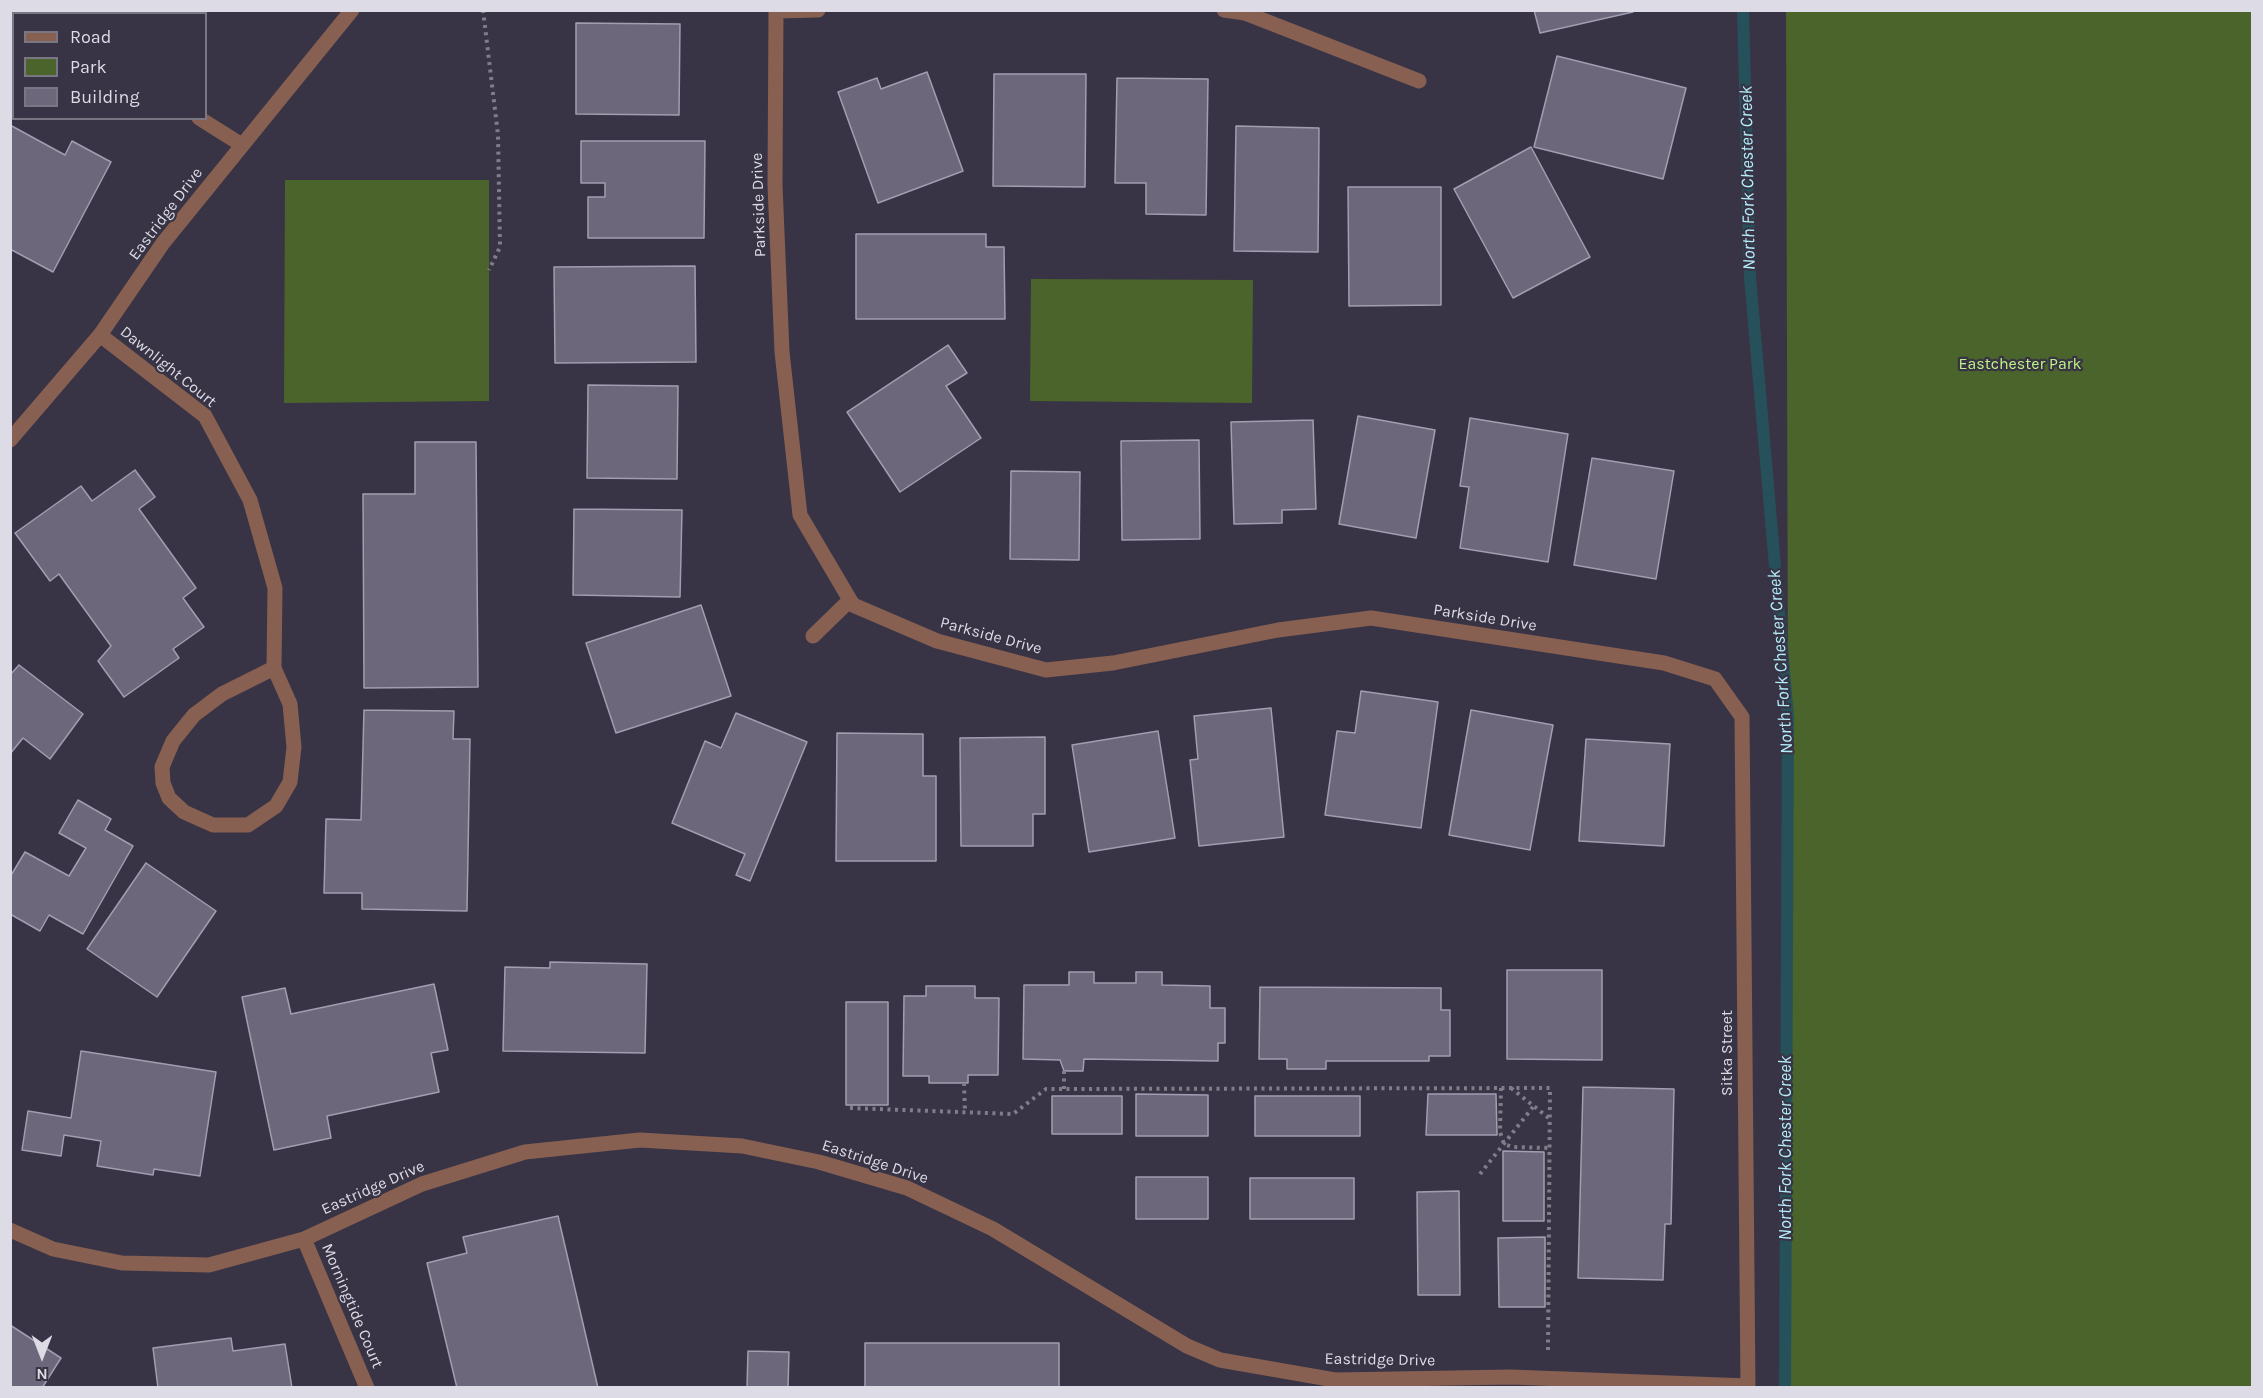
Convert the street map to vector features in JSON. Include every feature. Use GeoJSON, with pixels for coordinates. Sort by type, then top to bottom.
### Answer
{"type":"FeatureCollection","features":[{"type":"Feature","properties":{"kind":"street","name":"Eastridge Drive"},"geometry":{"type":"LineString","coordinates":[[10,440],[100,335],[163,243],[352,10]]}},
{"type":"Feature","properties":{"kind":"street"},"geometry":{"type":"LineString","coordinates":[[776,11],[818,10]]}},
{"type":"Feature","properties":{"kind":"street"},"geometry":{"type":"LineString","coordinates":[[1224,10],[1245,13],[1419,81]]}},
{"type":"Feature","properties":{"kind":"street","name":"Parkside Drive"},"geometry":{"type":"LineString","coordinates":[[776,11],[775,185],[782,340],[800,515],[853,605],[937,641],[1046,670],[1113,663],[1278,630],[1371,618],[1664,663],[1715,679],[1742,717]]}},
{"type":"Feature","properties":{"kind":"street"},"geometry":{"type":"LineString","coordinates":[[202,120],[242,146]]}},
{"type":"Feature","properties":{"kind":"street","name":"Dawnlight Court"},"geometry":{"type":"LineString","coordinates":[[100,335],[205,416],[250,500],[275,588],[274,668],[290,704],[294,747],[290,782],[276,806],[248,825],[213,825],[184,812],[169,798],[163,783],[162,766],[173,741],[195,715],[222,694],[274,668]]}},
{"type":"Feature","properties":{"kind":"street"},"geometry":{"type":"LineString","coordinates":[[813,636],[850,600]]}},
{"type":"Feature","properties":{"kind":"street","name":"Sitka Street"},"geometry":{"type":"LineString","coordinates":[[1742,717],[1748,1387]]}},
{"type":"Feature","properties":{"kind":"street","name":"Eastridge Drive"},"geometry":{"type":"LineString","coordinates":[[10,1230],[54,1249],[122,1263],[209,1265],[304,1239],[422,1184],[525,1152],[640,1140],[742,1146],[819,1162],[907,1188],[993,1229],[1187,1346],[1220,1360],[1335,1380],[1548,1378],[1748,1387]]}},
{"type":"Feature","properties":{"kind":"street","name":"Morningtide Court"},"geometry":{"type":"LineString","coordinates":[[304,1239],[367,1388]]}},
{"type":"Feature","properties":{"kind":"path"},"geometry":{"type":"LineString","coordinates":[[483,10],[498,135],[500,247],[489,270]]}},
{"type":"Feature","properties":{"kind":"path"},"geometry":{"type":"LineString","coordinates":[[1065,1071],[1065,1089]]}},
{"type":"Feature","properties":{"kind":"path"},"geometry":{"type":"LineString","coordinates":[[964,1083],[964,1112]]}},
{"type":"Feature","properties":{"kind":"path"},"geometry":{"type":"LineString","coordinates":[[1501,1088],[1500,1132],[1504,1144]]}},
{"type":"Feature","properties":{"kind":"path"},"geometry":{"type":"LineString","coordinates":[[1510,1088],[1550,1120]]}},
{"type":"Feature","properties":{"kind":"path"},"geometry":{"type":"LineString","coordinates":[[850,1108],[1013,1114],[1046,1089],[1550,1088],[1548,1378]]}},
{"type":"Feature","properties":{"kind":"path"},"geometry":{"type":"LineString","coordinates":[[1480,1174],[1533,1107]]}},
{"type":"Feature","properties":{"kind":"path"},"geometry":{"type":"LineString","coordinates":[[1504,1144],[1512,1147],[1550,1148]]}},
{"type":"Feature","properties":{"kind":"green space","name":"Eastchester Park"},"geometry":{"type":"Polygon","coordinates":[[[1786,11],[2252,11],[2252,1387],[1790,1387],[1786,11]]]}},
{"type":"Feature","properties":{"kind":"green space"},"geometry":{"type":"Polygon","coordinates":[[[285,180],[489,180],[489,401],[284,403],[285,180]]]}},
{"type":"Feature","properties":{"kind":"green space"},"geometry":{"type":"Polygon","coordinates":[[[1031,279],[1253,280],[1252,403],[1030,401],[1031,279]]]}},
{"type":"Feature","properties":{"kind":"building"},"geometry":{"type":"Polygon","coordinates":[[[1534,10],[1633,10],[1633,12],[1540,33],[1534,10]]]}},
{"type":"Feature","properties":{"kind":"building"},"geometry":{"type":"Polygon","coordinates":[[[576,23],[680,24],[679,115],[576,114],[576,23]]]}},
{"type":"Feature","properties":{"kind":"building"},"geometry":{"type":"Polygon","coordinates":[[[1557,56],[1686,88],[1663,179],[1534,147],[1557,56]]]}},
{"type":"Feature","properties":{"kind":"building"},"geometry":{"type":"Polygon","coordinates":[[[927,72],[963,171],[878,203],[838,92],[877,78],[881,89],[927,72]]]}},
{"type":"Feature","properties":{"kind":"building"},"geometry":{"type":"Polygon","coordinates":[[[994,74],[1086,74],[1085,187],[993,186],[994,74]]]}},
{"type":"Feature","properties":{"kind":"building"},"geometry":{"type":"Polygon","coordinates":[[[1117,78],[1208,79],[1206,215],[1146,214],[1146,183],[1115,183],[1117,78]]]}},
{"type":"Feature","properties":{"kind":"building"},"geometry":{"type":"Polygon","coordinates":[[[10,125],[65,155],[72,141],[111,162],[53,272],[10,249],[10,125]]]}},
{"type":"Feature","properties":{"kind":"building"},"geometry":{"type":"Polygon","coordinates":[[[1236,126],[1319,128],[1318,252],[1234,251],[1236,126]]]}},
{"type":"Feature","properties":{"kind":"building"},"geometry":{"type":"Polygon","coordinates":[[[581,141],[705,141],[704,238],[588,238],[588,197],[605,197],[605,183],[581,183],[581,141]]]}},
{"type":"Feature","properties":{"kind":"building"},"geometry":{"type":"Polygon","coordinates":[[[1531,147],[1590,257],[1513,298],[1454,189],[1531,147]]]}},
{"type":"Feature","properties":{"kind":"building"},"geometry":{"type":"Polygon","coordinates":[[[1348,187],[1441,187],[1441,305],[1349,306],[1348,187]]]}},
{"type":"Feature","properties":{"kind":"building"},"geometry":{"type":"Polygon","coordinates":[[[856,234],[986,234],[986,247],[1004,247],[1005,319],[856,319],[856,234]]]}},
{"type":"Feature","properties":{"kind":"building"},"geometry":{"type":"Polygon","coordinates":[[[695,266],[696,362],[555,363],[554,267],[695,266]]]}},
{"type":"Feature","properties":{"kind":"building"},"geometry":{"type":"Polygon","coordinates":[[[948,345],[967,373],[946,386],[981,438],[900,492],[847,412],[948,345]]]}},
{"type":"Feature","properties":{"kind":"building"},"geometry":{"type":"Polygon","coordinates":[[[588,385],[678,386],[677,479],[587,478],[588,385]]]}},
{"type":"Feature","properties":{"kind":"building"},"geometry":{"type":"Polygon","coordinates":[[[1358,416],[1435,430],[1416,538],[1339,524],[1358,416]]]}},
{"type":"Feature","properties":{"kind":"building"},"geometry":{"type":"Polygon","coordinates":[[[1470,418],[1568,434],[1548,562],[1460,548],[1469,487],[1460,486],[1470,418]]]}},
{"type":"Feature","properties":{"kind":"building"},"geometry":{"type":"Polygon","coordinates":[[[1313,420],[1316,509],[1282,510],[1282,523],[1234,524],[1231,422],[1313,420]]]}},
{"type":"Feature","properties":{"kind":"building"},"geometry":{"type":"Polygon","coordinates":[[[1199,440],[1200,539],[1122,540],[1121,441],[1199,440]]]}},
{"type":"Feature","properties":{"kind":"building"},"geometry":{"type":"Polygon","coordinates":[[[415,442],[476,442],[478,687],[364,688],[363,494],[415,494],[415,442]]]}},
{"type":"Feature","properties":{"kind":"building"},"geometry":{"type":"Polygon","coordinates":[[[1592,458],[1674,471],[1656,579],[1574,565],[1592,458]]]}},
{"type":"Feature","properties":{"kind":"building"},"geometry":{"type":"Polygon","coordinates":[[[135,470],[155,497],[139,509],[196,588],[183,598],[204,627],[173,649],[179,658],[124,697],[98,661],[111,646],[59,574],[50,581],[15,533],[81,486],[92,501],[135,470]]]}},
{"type":"Feature","properties":{"kind":"building"},"geometry":{"type":"Polygon","coordinates":[[[1011,471],[1080,472],[1079,560],[1010,559],[1011,471]]]}},
{"type":"Feature","properties":{"kind":"building"},"geometry":{"type":"Polygon","coordinates":[[[574,509],[682,510],[680,597],[573,595],[574,509]]]}},
{"type":"Feature","properties":{"kind":"building"},"geometry":{"type":"Polygon","coordinates":[[[701,605],[731,696],[616,733],[586,643],[701,605]]]}},
{"type":"Feature","properties":{"kind":"building"},"geometry":{"type":"Polygon","coordinates":[[[19,665],[83,714],[50,759],[23,738],[10,754],[10,675],[19,665]]]}},
{"type":"Feature","properties":{"kind":"building"},"geometry":{"type":"Polygon","coordinates":[[[1361,691],[1438,702],[1421,828],[1325,815],[1337,731],[1355,733],[1361,691]]]}},
{"type":"Feature","properties":{"kind":"building"},"geometry":{"type":"Polygon","coordinates":[[[1271,708],[1284,837],[1199,846],[1190,760],[1198,759],[1194,716],[1271,708]]]}},
{"type":"Feature","properties":{"kind":"building"},"geometry":{"type":"Polygon","coordinates":[[[364,710],[454,711],[453,739],[470,739],[467,911],[362,909],[362,893],[324,893],[326,819],[361,820],[364,710]]]}},
{"type":"Feature","properties":{"kind":"building"},"geometry":{"type":"Polygon","coordinates":[[[1471,710],[1553,725],[1530,850],[1449,835],[1471,710]]]}},
{"type":"Feature","properties":{"kind":"building"},"geometry":{"type":"Polygon","coordinates":[[[736,713],[807,742],[750,881],[736,875],[745,854],[672,823],[705,741],[721,748],[736,713]]]}},
{"type":"Feature","properties":{"kind":"building"},"geometry":{"type":"Polygon","coordinates":[[[1158,731],[1175,838],[1089,852],[1072,745],[1158,731]]]}},
{"type":"Feature","properties":{"kind":"building"},"geometry":{"type":"Polygon","coordinates":[[[837,733],[923,734],[923,776],[936,776],[936,861],[836,861],[837,733]]]}},
{"type":"Feature","properties":{"kind":"building"},"geometry":{"type":"Polygon","coordinates":[[[1045,737],[1045,814],[1033,814],[1033,846],[961,846],[960,738],[1045,737]]]}},
{"type":"Feature","properties":{"kind":"building"},"geometry":{"type":"Polygon","coordinates":[[[1586,739],[1670,744],[1664,846],[1579,841],[1586,739]]]}},
{"type":"Feature","properties":{"kind":"building"},"geometry":{"type":"Polygon","coordinates":[[[78,800],[111,819],[105,830],[133,846],[83,934],[49,915],[40,931],[10,914],[10,877],[25,852],[69,876],[86,848],[59,833],[78,800]]]}},
{"type":"Feature","properties":{"kind":"building"},"geometry":{"type":"Polygon","coordinates":[[[146,863],[216,911],[157,997],[87,949],[146,863]]]}},
{"type":"Feature","properties":{"kind":"building"},"geometry":{"type":"Polygon","coordinates":[[[550,962],[647,964],[645,1053],[503,1051],[505,967],[550,968],[550,962]]]}},
{"type":"Feature","properties":{"kind":"building"},"geometry":{"type":"Polygon","coordinates":[[[1507,970],[1602,970],[1602,1060],[1507,1059],[1507,970]]]}},
{"type":"Feature","properties":{"kind":"building"},"geometry":{"type":"Polygon","coordinates":[[[1069,972],[1094,972],[1094,983],[1136,983],[1136,972],[1162,972],[1162,985],[1210,986],[1210,1008],[1225,1008],[1225,1043],[1218,1043],[1218,1061],[1084,1059],[1083,1071],[1064,1071],[1060,1060],[1023,1059],[1024,985],[1069,985],[1069,972]]]}},
{"type":"Feature","properties":{"kind":"building"},"geometry":{"type":"Polygon","coordinates":[[[434,984],[448,1050],[431,1053],[439,1092],[327,1116],[331,1138],[274,1150],[242,997],[285,988],[291,1014],[434,984]]]}},
{"type":"Feature","properties":{"kind":"building"},"geometry":{"type":"Polygon","coordinates":[[[926,986],[975,986],[975,998],[999,998],[998,1075],[968,1075],[968,1083],[929,1083],[929,1076],[903,1076],[904,996],[926,996],[926,986]]]}},
{"type":"Feature","properties":{"kind":"building"},"geometry":{"type":"Polygon","coordinates":[[[1260,987],[1441,988],[1441,1010],[1450,1010],[1450,1056],[1429,1056],[1429,1061],[1326,1061],[1326,1069],[1287,1069],[1287,1059],[1259,1059],[1260,987]]]}},
{"type":"Feature","properties":{"kind":"building"},"geometry":{"type":"Polygon","coordinates":[[[846,1002],[888,1002],[888,1105],[846,1105],[846,1002]]]}},
{"type":"Feature","properties":{"kind":"building"},"geometry":{"type":"Polygon","coordinates":[[[81,1051],[216,1072],[200,1176],[154,1169],[153,1175],[97,1166],[101,1141],[64,1135],[61,1156],[22,1150],[28,1111],[71,1118],[81,1051]]]}},
{"type":"Feature","properties":{"kind":"building"},"geometry":{"type":"Polygon","coordinates":[[[1583,1087],[1674,1089],[1671,1224],[1665,1224],[1663,1280],[1578,1278],[1583,1087]]]}},
{"type":"Feature","properties":{"kind":"building"},"geometry":{"type":"Polygon","coordinates":[[[1136,1094],[1208,1095],[1208,1136],[1136,1136],[1136,1094]]]}},
{"type":"Feature","properties":{"kind":"building"},"geometry":{"type":"Polygon","coordinates":[[[1428,1094],[1496,1094],[1497,1135],[1426,1135],[1428,1094]]]}},
{"type":"Feature","properties":{"kind":"building"},"geometry":{"type":"Polygon","coordinates":[[[1052,1096],[1122,1096],[1122,1134],[1052,1134],[1052,1096]]]}},
{"type":"Feature","properties":{"kind":"building"},"geometry":{"type":"Polygon","coordinates":[[[1255,1096],[1360,1096],[1360,1136],[1255,1136],[1255,1096]]]}},
{"type":"Feature","properties":{"kind":"building"},"geometry":{"type":"Polygon","coordinates":[[[1503,1151],[1544,1152],[1544,1221],[1503,1221],[1503,1151]]]}},
{"type":"Feature","properties":{"kind":"building"},"geometry":{"type":"Polygon","coordinates":[[[1136,1177],[1208,1177],[1208,1219],[1136,1219],[1136,1177]]]}},
{"type":"Feature","properties":{"kind":"building"},"geometry":{"type":"Polygon","coordinates":[[[1250,1178],[1354,1178],[1354,1219],[1250,1219],[1250,1178]]]}},
{"type":"Feature","properties":{"kind":"building"},"geometry":{"type":"Polygon","coordinates":[[[1459,1191],[1460,1295],[1418,1295],[1417,1192],[1459,1191]]]}},
{"type":"Feature","properties":{"kind":"building"},"geometry":{"type":"Polygon","coordinates":[[[558,1216],[598,1388],[457,1388],[427,1263],[467,1253],[463,1237],[558,1216]]]}},
{"type":"Feature","properties":{"kind":"building"},"geometry":{"type":"Polygon","coordinates":[[[1545,1237],[1545,1307],[1499,1307],[1498,1238],[1545,1237]]]}},
{"type":"Feature","properties":{"kind":"building"},"geometry":{"type":"Polygon","coordinates":[[[10,1325],[61,1358],[42,1388],[10,1388],[10,1325]]]}},
{"type":"Feature","properties":{"kind":"building"},"geometry":{"type":"Polygon","coordinates":[[[231,1338],[233,1351],[285,1344],[292,1388],[158,1388],[153,1348],[231,1338]]]}},
{"type":"Feature","properties":{"kind":"building"},"geometry":{"type":"Polygon","coordinates":[[[865,1343],[1059,1343],[1059,1388],[865,1388],[865,1343]]]}},
{"type":"Feature","properties":{"kind":"building"},"geometry":{"type":"Polygon","coordinates":[[[748,1351],[789,1352],[788,1388],[747,1388],[748,1351]]]}},
{"type":"Feature","properties":{"kind":"waterway","name":"North Fork Chester Creek"},"geometry":{"type":"LineString","coordinates":[[1743,10],[1750,277],[1788,717],[1785,1388]]}}]}
